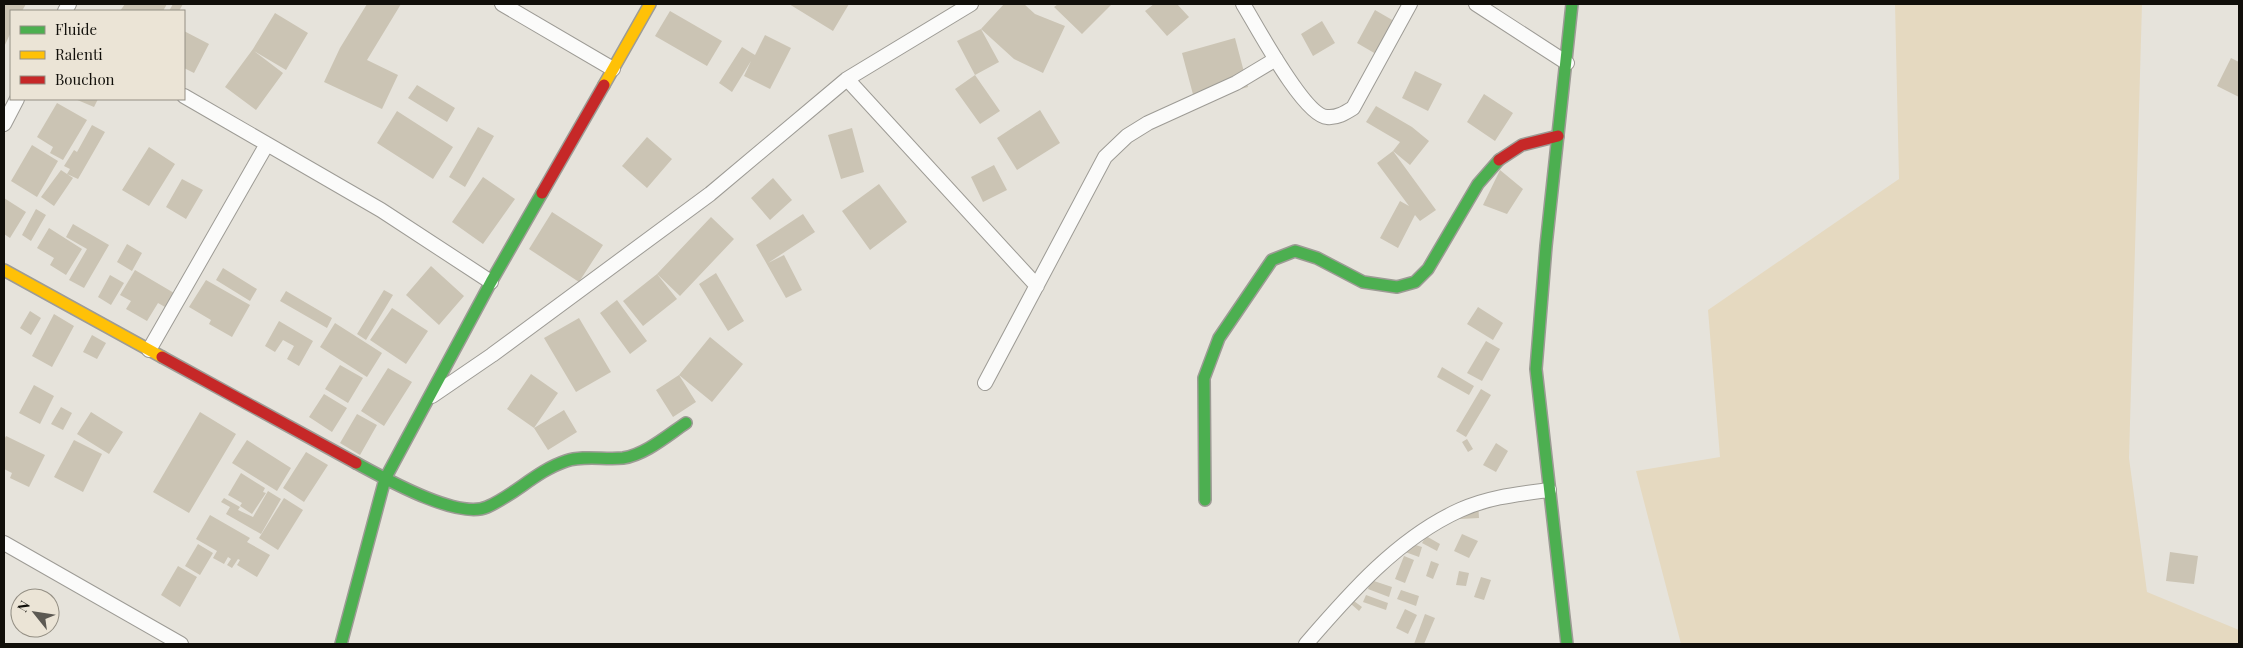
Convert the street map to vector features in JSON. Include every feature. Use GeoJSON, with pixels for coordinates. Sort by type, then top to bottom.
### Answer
{"type":"FeatureCollection","features":[{"type":"Feature","properties":{"kind":"street"},"geometry":{"type":"LineString","coordinates":[[502,4],[613,70]]}},
{"type":"Feature","properties":{"kind":"street"},"geometry":{"type":"LineString","coordinates":[[341,644],[384,479],[491,282],[650,4]]}},
{"type":"Feature","properties":{"kind":"street"},"geometry":{"type":"LineString","coordinates":[[427,399],[492,355],[710,194],[848,79],[971,4]]}},
{"type":"Feature","properties":{"kind":"street"},"geometry":{"type":"LineString","coordinates":[[1243,4],[1276,59],[1308,106],[1326,117],[1340,115],[1353,108],[1410,4]]}},
{"type":"Feature","properties":{"kind":"street"},"geometry":{"type":"LineString","coordinates":[[1476,4],[1567,63]]}},
{"type":"Feature","properties":{"kind":"street"},"geometry":{"type":"LineString","coordinates":[[1567,644],[1564,593],[1549,490],[1536,369],[1546,246],[1572,4]]}},
{"type":"Feature","properties":{"kind":"street"},"geometry":{"type":"LineString","coordinates":[[985,383],[1105,157],[1127,136],[1148,123],[1236,83],[1276,59]]}},
{"type":"Feature","properties":{"kind":"street"},"geometry":{"type":"LineString","coordinates":[[848,79],[1037,286]]}},
{"type":"Feature","properties":{"kind":"street"},"geometry":{"type":"LineString","coordinates":[[185,97],[381,210],[491,282]]}},
{"type":"Feature","properties":{"kind":"street"},"geometry":{"type":"LineString","coordinates":[[4,124],[16,100]]}},
{"type":"Feature","properties":{"kind":"street"},"geometry":{"type":"LineString","coordinates":[[1205,500],[1204,378],[1219,338],[1249,291],[1272,260],[1295,251],[1317,258],[1363,282],[1397,287],[1415,282],[1428,270],[1484,174],[1499,158],[1518,146],[1558,136]]}},
{"type":"Feature","properties":{"kind":"street"},"geometry":{"type":"LineString","coordinates":[[149,350],[267,144]]}},
{"type":"Feature","properties":{"kind":"street"},"geometry":{"type":"LineString","coordinates":[[4,270],[384,479],[456,509],[472,511],[488,507],[542,471],[568,460],[625,458],[647,448],[686,423]]}},
{"type":"Feature","properties":{"kind":"street"},"geometry":{"type":"LineString","coordinates":[[1306,644],[1349,594],[1409,541],[1460,510],[1496,498],[1549,490]]}},
{"type":"Feature","properties":{"kind":"street"},"geometry":{"type":"LineString","coordinates":[[4,543],[181,644]]}},
{"type":"Feature","properties":{"kind":"shaded area"},"geometry":{"type":"Polygon","coordinates":[[[1895,4],[2142,4],[2129,458],[2147,592],[2239,630],[2239,644],[1681,644],[1636,471],[1720,457],[1708,310],[1899,179],[1895,4]]]}},
{"type":"Feature","properties":{"kind":"building"},"geometry":{"type":"Polygon","coordinates":[[[4,4],[26,4],[23,10],[10,10],[10,34],[4,47],[4,4]]]}},
{"type":"Feature","properties":{"kind":"building"},"geometry":{"type":"Polygon","coordinates":[[[125,4],[167,4],[164,10],[121,10],[125,4]]]}},
{"type":"Feature","properties":{"kind":"building"},"geometry":{"type":"Polygon","coordinates":[[[173,4],[183,4],[180,10],[170,10],[173,4]]]}},
{"type":"Feature","properties":{"kind":"building"},"geometry":{"type":"Polygon","coordinates":[[[367,4],[401,4],[367,60],[398,75],[382,109],[324,82],[340,48],[367,4]]]}},
{"type":"Feature","properties":{"kind":"building"},"geometry":{"type":"Polygon","coordinates":[[[789,4],[849,4],[833,31],[789,4]]]}},
{"type":"Feature","properties":{"kind":"building"},"geometry":{"type":"Polygon","coordinates":[[[1004,4],[1024,4],[1035,14],[1065,26],[1043,73],[1014,59],[981,29],[1004,4]]]}},
{"type":"Feature","properties":{"kind":"building"},"geometry":{"type":"Polygon","coordinates":[[[1058,4],[1112,4],[1082,34],[1054,7],[1058,4]]]}},
{"type":"Feature","properties":{"kind":"building"},"geometry":{"type":"Polygon","coordinates":[[[1154,4],[1177,4],[1189,17],[1167,36],[1145,11],[1154,4]]]}},
{"type":"Feature","properties":{"kind":"building"},"geometry":{"type":"Polygon","coordinates":[[[1375,10],[1394,21],[1376,54],[1357,43],[1375,10]]]}},
{"type":"Feature","properties":{"kind":"building"},"geometry":{"type":"Polygon","coordinates":[[[670,11],[722,41],[707,66],[655,36],[670,11]]]}},
{"type":"Feature","properties":{"kind":"building"},"geometry":{"type":"Polygon","coordinates":[[[275,13],[308,33],[286,70],[254,51],[283,73],[256,110],[225,87],[253,49],[275,13]]]}},
{"type":"Feature","properties":{"kind":"building"},"geometry":{"type":"Polygon","coordinates":[[[1322,21],[1335,43],[1313,56],[1301,34],[1322,21]]]}},
{"type":"Feature","properties":{"kind":"building"},"geometry":{"type":"Polygon","coordinates":[[[981,29],[999,62],[975,75],[957,41],[981,29]]]}},
{"type":"Feature","properties":{"kind":"building"},"geometry":{"type":"Polygon","coordinates":[[[185,32],[209,44],[194,73],[185,68],[185,32]]]}},
{"type":"Feature","properties":{"kind":"building"},"geometry":{"type":"Polygon","coordinates":[[[765,35],[791,48],[770,89],[744,76],[751,61],[732,92],[719,83],[742,47],[755,55],[765,35]]]}},
{"type":"Feature","properties":{"kind":"building"},"geometry":{"type":"Polygon","coordinates":[[[1235,38],[1248,87],[1195,102],[1182,53],[1235,38]]]}},
{"type":"Feature","properties":{"kind":"building"},"geometry":{"type":"Polygon","coordinates":[[[2231,58],[2239,62],[2239,97],[2217,86],[2231,58]]]}},
{"type":"Feature","properties":{"kind":"building"},"geometry":{"type":"Polygon","coordinates":[[[1415,71],[1442,84],[1428,111],[1402,98],[1415,71]]]}},
{"type":"Feature","properties":{"kind":"building"},"geometry":{"type":"Polygon","coordinates":[[[975,75],[1000,111],[980,124],[955,89],[975,75]]]}},
{"type":"Feature","properties":{"kind":"building"},"geometry":{"type":"Polygon","coordinates":[[[417,85],[455,108],[447,122],[408,98],[417,85]]]}},
{"type":"Feature","properties":{"kind":"building"},"geometry":{"type":"Polygon","coordinates":[[[1484,94],[1513,113],[1495,141],[1467,122],[1484,94]]]}},
{"type":"Feature","properties":{"kind":"building"},"geometry":{"type":"Polygon","coordinates":[[[77,100],[98,100],[94,107],[77,100]]]}},
{"type":"Feature","properties":{"kind":"building"},"geometry":{"type":"Polygon","coordinates":[[[57,103],[87,120],[63,160],[50,153],[53,147],[37,137],[57,103]]]}},
{"type":"Feature","properties":{"kind":"building"},"geometry":{"type":"Polygon","coordinates":[[[1376,106],[1412,127],[1429,141],[1410,165],[1393,151],[1400,142],[1366,122],[1376,106]]]}},
{"type":"Feature","properties":{"kind":"building"},"geometry":{"type":"Polygon","coordinates":[[[1040,110],[1060,143],[1017,170],[997,138],[1040,110]]]}},
{"type":"Feature","properties":{"kind":"building"},"geometry":{"type":"Polygon","coordinates":[[[397,111],[453,147],[433,179],[377,143],[397,111]]]}},
{"type":"Feature","properties":{"kind":"building"},"geometry":{"type":"Polygon","coordinates":[[[92,125],[105,132],[78,179],[67,174],[70,169],[64,166],[74,150],[77,152],[92,125]]]}},
{"type":"Feature","properties":{"kind":"building"},"geometry":{"type":"Polygon","coordinates":[[[478,127],[494,136],[465,187],[449,177],[478,127]]]}},
{"type":"Feature","properties":{"kind":"building"},"geometry":{"type":"Polygon","coordinates":[[[852,128],[864,172],[841,179],[828,135],[852,128]]]}},
{"type":"Feature","properties":{"kind":"building"},"geometry":{"type":"Polygon","coordinates":[[[647,137],[672,159],[647,188],[622,166],[647,137]]]}},
{"type":"Feature","properties":{"kind":"building"},"geometry":{"type":"Polygon","coordinates":[[[32,145],[58,161],[37,197],[11,181],[32,145]]]}},
{"type":"Feature","properties":{"kind":"building"},"geometry":{"type":"Polygon","coordinates":[[[149,147],[175,164],[149,206],[122,190],[149,147]]]}},
{"type":"Feature","properties":{"kind":"building"},"geometry":{"type":"Polygon","coordinates":[[[1393,151],[1436,210],[1420,221],[1415,215],[1398,248],[1380,238],[1400,201],[1409,206],[1377,163],[1393,151]]]}},
{"type":"Feature","properties":{"kind":"building"},"geometry":{"type":"Polygon","coordinates":[[[994,165],[1007,190],[983,202],[971,177],[994,165]]]}},
{"type":"Feature","properties":{"kind":"building"},"geometry":{"type":"Polygon","coordinates":[[[61,170],[73,178],[54,206],[41,197],[61,170]]]}},
{"type":"Feature","properties":{"kind":"building"},"geometry":{"type":"Polygon","coordinates":[[[1500,170],[1523,189],[1507,214],[1483,205],[1500,170]]]}},
{"type":"Feature","properties":{"kind":"building"},"geometry":{"type":"Polygon","coordinates":[[[483,177],[515,199],[483,244],[452,222],[483,177]]]}},
{"type":"Feature","properties":{"kind":"building"},"geometry":{"type":"Polygon","coordinates":[[[773,178],[792,200],[770,220],[751,198],[773,178]]]}},
{"type":"Feature","properties":{"kind":"building"},"geometry":{"type":"Polygon","coordinates":[[[182,179],[203,190],[186,219],[166,207],[182,179]]]}},
{"type":"Feature","properties":{"kind":"building"},"geometry":{"type":"Polygon","coordinates":[[[879,184],[907,222],[870,250],[842,211],[879,184]]]}},
{"type":"Feature","properties":{"kind":"building"},"geometry":{"type":"Polygon","coordinates":[[[4,198],[26,212],[10,238],[4,234],[4,198]]]}},
{"type":"Feature","properties":{"kind":"building"},"geometry":{"type":"Polygon","coordinates":[[[36,209],[46,215],[31,241],[22,235],[36,209]]]}},
{"type":"Feature","properties":{"kind":"building"},"geometry":{"type":"Polygon","coordinates":[[[552,212],[603,245],[579,282],[529,249],[552,212]]]}},
{"type":"Feature","properties":{"kind":"building"},"geometry":{"type":"Polygon","coordinates":[[[803,214],[815,232],[768,263],[784,255],[802,290],[786,298],[756,245],[803,214]]]}},
{"type":"Feature","properties":{"kind":"building"},"geometry":{"type":"Polygon","coordinates":[[[711,217],[734,239],[680,296],[657,274],[711,217]]]}},
{"type":"Feature","properties":{"kind":"building"},"geometry":{"type":"Polygon","coordinates":[[[73,224],[109,245],[84,288],[69,280],[87,249],[66,237],[73,224]]]}},
{"type":"Feature","properties":{"kind":"building"},"geometry":{"type":"Polygon","coordinates":[[[49,228],[82,249],[66,275],[50,265],[54,258],[37,248],[49,228]]]}},
{"type":"Feature","properties":{"kind":"building"},"geometry":{"type":"Polygon","coordinates":[[[127,244],[142,253],[132,271],[117,262],[127,244]]]}},
{"type":"Feature","properties":{"kind":"building"},"geometry":{"type":"Polygon","coordinates":[[[431,266],[464,296],[439,325],[406,295],[431,266]]]}},
{"type":"Feature","properties":{"kind":"building"},"geometry":{"type":"Polygon","coordinates":[[[223,268],[257,289],[250,301],[216,280],[223,268]]]}},
{"type":"Feature","properties":{"kind":"building"},"geometry":{"type":"Polygon","coordinates":[[[135,270],[174,293],[165,307],[158,303],[147,321],[126,309],[131,301],[120,295],[135,270]]]}},
{"type":"Feature","properties":{"kind":"building"},"geometry":{"type":"Polygon","coordinates":[[[716,273],[744,321],[728,331],[699,284],[716,273]]]}},
{"type":"Feature","properties":{"kind":"building"},"geometry":{"type":"Polygon","coordinates":[[[657,274],[677,299],[643,326],[623,301],[657,274]]]}},
{"type":"Feature","properties":{"kind":"building"},"geometry":{"type":"Polygon","coordinates":[[[110,275],[124,283],[111,305],[98,297],[110,275]]]}},
{"type":"Feature","properties":{"kind":"building"},"geometry":{"type":"Polygon","coordinates":[[[206,280],[250,305],[232,337],[209,324],[211,320],[189,307],[206,280]]]}},
{"type":"Feature","properties":{"kind":"building"},"geometry":{"type":"Polygon","coordinates":[[[384,290],[393,295],[366,340],[357,334],[384,290]]]}},
{"type":"Feature","properties":{"kind":"building"},"geometry":{"type":"Polygon","coordinates":[[[286,291],[332,318],[327,328],[280,301],[286,291]]]}},
{"type":"Feature","properties":{"kind":"building"},"geometry":{"type":"Polygon","coordinates":[[[617,300],[647,341],[630,354],[600,313],[617,300]]]}},
{"type":"Feature","properties":{"kind":"building"},"geometry":{"type":"Polygon","coordinates":[[[1478,307],[1503,323],[1493,340],[1467,324],[1478,307]]]}},
{"type":"Feature","properties":{"kind":"building"},"geometry":{"type":"Polygon","coordinates":[[[392,308],[428,331],[406,364],[370,340],[392,308]]]}},
{"type":"Feature","properties":{"kind":"building"},"geometry":{"type":"Polygon","coordinates":[[[30,311],[41,318],[31,335],[20,328],[30,311]]]}},
{"type":"Feature","properties":{"kind":"building"},"geometry":{"type":"Polygon","coordinates":[[[54,314],[74,326],[52,367],[32,356],[54,314]]]}},
{"type":"Feature","properties":{"kind":"building"},"geometry":{"type":"Polygon","coordinates":[[[579,318],[611,372],[576,392],[544,338],[579,318]]]}},
{"type":"Feature","properties":{"kind":"building"},"geometry":{"type":"Polygon","coordinates":[[[279,321],[313,341],[299,366],[287,359],[294,346],[283,340],[275,352],[265,346],[279,321]]]}},
{"type":"Feature","properties":{"kind":"building"},"geometry":{"type":"Polygon","coordinates":[[[335,323],[382,353],[367,377],[320,347],[335,323]]]}},
{"type":"Feature","properties":{"kind":"building"},"geometry":{"type":"Polygon","coordinates":[[[92,335],[106,343],[97,359],[83,352],[92,335]]]}},
{"type":"Feature","properties":{"kind":"building"},"geometry":{"type":"Polygon","coordinates":[[[710,337],[743,364],[712,402],[679,375],[710,337]]]}},
{"type":"Feature","properties":{"kind":"building"},"geometry":{"type":"Polygon","coordinates":[[[1486,341],[1500,349],[1482,381],[1467,373],[1486,341]]]}},
{"type":"Feature","properties":{"kind":"building"},"geometry":{"type":"Polygon","coordinates":[[[340,365],[363,378],[348,403],[325,389],[340,365]]]}},
{"type":"Feature","properties":{"kind":"building"},"geometry":{"type":"Polygon","coordinates":[[[1442,367],[1474,386],[1469,395],[1437,377],[1442,367]]]}},
{"type":"Feature","properties":{"kind":"building"},"geometry":{"type":"Polygon","coordinates":[[[388,368],[412,382],[384,426],[361,411],[388,368]]]}},
{"type":"Feature","properties":{"kind":"building"},"geometry":{"type":"Polygon","coordinates":[[[531,374],[558,393],[534,428],[507,409],[531,374]]]}},
{"type":"Feature","properties":{"kind":"building"},"geometry":{"type":"Polygon","coordinates":[[[679,375],[696,402],[673,417],[656,390],[679,375]]]}},
{"type":"Feature","properties":{"kind":"building"},"geometry":{"type":"Polygon","coordinates":[[[34,385],[54,396],[40,424],[19,413],[34,385]]]}},
{"type":"Feature","properties":{"kind":"building"},"geometry":{"type":"Polygon","coordinates":[[[1481,389],[1491,395],[1466,437],[1456,431],[1481,389]]]}},
{"type":"Feature","properties":{"kind":"building"},"geometry":{"type":"Polygon","coordinates":[[[324,394],[347,408],[332,432],[309,417],[324,394]]]}},
{"type":"Feature","properties":{"kind":"building"},"geometry":{"type":"Polygon","coordinates":[[[61,407],[72,413],[63,430],[51,424],[61,407]]]}},
{"type":"Feature","properties":{"kind":"building"},"geometry":{"type":"Polygon","coordinates":[[[564,410],[577,432],[548,450],[534,428],[564,410]]]}},
{"type":"Feature","properties":{"kind":"building"},"geometry":{"type":"Polygon","coordinates":[[[91,412],[123,432],[109,454],[77,434],[91,412]]]}},
{"type":"Feature","properties":{"kind":"building"},"geometry":{"type":"Polygon","coordinates":[[[200,412],[236,434],[189,513],[153,492],[200,412]]]}},
{"type":"Feature","properties":{"kind":"building"},"geometry":{"type":"Polygon","coordinates":[[[357,414],[377,425],[360,455],[340,443],[357,414]]]}},
{"type":"Feature","properties":{"kind":"building"},"geometry":{"type":"Polygon","coordinates":[[[6,436],[45,455],[29,487],[10,478],[12,473],[4,469],[4,440],[6,436]]]}},
{"type":"Feature","properties":{"kind":"building"},"geometry":{"type":"Polygon","coordinates":[[[1467,439],[1473,449],[1468,452],[1462,442],[1467,439]]]}},
{"type":"Feature","properties":{"kind":"building"},"geometry":{"type":"Polygon","coordinates":[[[74,440],[102,454],[83,492],[54,477],[74,440]]]}},
{"type":"Feature","properties":{"kind":"building"},"geometry":{"type":"Polygon","coordinates":[[[247,440],[291,468],[277,491],[232,463],[247,440]]]}},
{"type":"Feature","properties":{"kind":"building"},"geometry":{"type":"Polygon","coordinates":[[[1496,443],[1508,451],[1496,472],[1483,465],[1496,443]]]}},
{"type":"Feature","properties":{"kind":"building"},"geometry":{"type":"Polygon","coordinates":[[[306,452],[328,465],[304,502],[283,488],[306,452]]]}},
{"type":"Feature","properties":{"kind":"building"},"geometry":{"type":"Polygon","coordinates":[[[241,473],[265,488],[263,492],[266,493],[252,514],[240,506],[242,503],[228,495],[241,473]]]}},
{"type":"Feature","properties":{"kind":"building"},"geometry":{"type":"Polygon","coordinates":[[[268,491],[281,499],[261,534],[226,514],[230,507],[221,502],[224,498],[240,507],[238,510],[253,517],[268,491]]]}},
{"type":"Feature","properties":{"kind":"building"},"geometry":{"type":"Polygon","coordinates":[[[284,498],[303,510],[278,550],[259,538],[284,498]]]}},
{"type":"Feature","properties":{"kind":"building"},"geometry":{"type":"Polygon","coordinates":[[[1478,500],[1479,518],[1460,519],[1460,501],[1478,500]]]}},
{"type":"Feature","properties":{"kind":"building"},"geometry":{"type":"Polygon","coordinates":[[[210,515],[250,538],[247,542],[270,555],[257,577],[237,565],[240,560],[238,559],[232,568],[227,565],[231,559],[228,557],[224,564],[213,558],[217,551],[196,539],[210,515]]]}},
{"type":"Feature","properties":{"kind":"building"},"geometry":{"type":"Polygon","coordinates":[[[1462,534],[1478,541],[1469,558],[1454,551],[1462,534]]]}},
{"type":"Feature","properties":{"kind":"building"},"geometry":{"type":"Polygon","coordinates":[[[1426,536],[1440,544],[1437,551],[1422,543],[1426,536]]]}},
{"type":"Feature","properties":{"kind":"building"},"geometry":{"type":"Polygon","coordinates":[[[1400,540],[1422,547],[1419,557],[1397,549],[1400,540]]]}},
{"type":"Feature","properties":{"kind":"building"},"geometry":{"type":"Polygon","coordinates":[[[198,544],[213,553],[200,575],[185,566],[198,544]]]}},
{"type":"Feature","properties":{"kind":"building"},"geometry":{"type":"Polygon","coordinates":[[[2170,552],[2198,556],[2194,584],[2166,581],[2170,552]]]}},
{"type":"Feature","properties":{"kind":"building"},"geometry":{"type":"Polygon","coordinates":[[[1404,556],[1414,560],[1405,583],[1395,579],[1404,556]]]}},
{"type":"Feature","properties":{"kind":"building"},"geometry":{"type":"Polygon","coordinates":[[[1431,561],[1439,564],[1433,579],[1426,576],[1431,561]]]}},
{"type":"Feature","properties":{"kind":"building"},"geometry":{"type":"Polygon","coordinates":[[[178,566],[197,577],[180,607],[161,595],[178,566]]]}},
{"type":"Feature","properties":{"kind":"building"},"geometry":{"type":"Polygon","coordinates":[[[1459,571],[1469,573],[1466,586],[1456,585],[1459,571]]]}},
{"type":"Feature","properties":{"kind":"building"},"geometry":{"type":"Polygon","coordinates":[[[1481,577],[1491,580],[1484,600],[1474,597],[1481,577]]]}},
{"type":"Feature","properties":{"kind":"building"},"geometry":{"type":"Polygon","coordinates":[[[1371,580],[1392,587],[1389,597],[1368,589],[1371,580]]]}},
{"type":"Feature","properties":{"kind":"building"},"geometry":{"type":"Polygon","coordinates":[[[1401,590],[1419,596],[1416,606],[1397,599],[1401,590]]]}},
{"type":"Feature","properties":{"kind":"building"},"geometry":{"type":"Polygon","coordinates":[[[1366,595],[1388,603],[1386,610],[1363,602],[1366,595]]]}},
{"type":"Feature","properties":{"kind":"building"},"geometry":{"type":"Polygon","coordinates":[[[1354,601],[1362,607],[1359,611],[1351,604],[1354,601]]]}},
{"type":"Feature","properties":{"kind":"building"},"geometry":{"type":"Polygon","coordinates":[[[1405,609],[1417,615],[1408,634],[1396,628],[1405,609]]]}},
{"type":"Feature","properties":{"kind":"building"},"geometry":{"type":"Polygon","coordinates":[[[1425,614],[1435,618],[1424,644],[1414,644],[1425,614]]]}},
{"type":"Feature","properties":{"kind":"traffic: fast"},"geometry":{"type":"LineString","coordinates":[[1567,644],[1536,369],[1546,246],[1572,4]]}},
{"type":"Feature","properties":{"kind":"traffic: fast"},"geometry":{"type":"LineString","coordinates":[[1205,500],[1204,378],[1219,338],[1272,260],[1295,251],[1317,258],[1363,282],[1397,287],[1415,282],[1428,269],[1478,184],[1499,160]]}},
{"type":"Feature","properties":{"kind":"traffic: fast"},"geometry":{"type":"LineString","coordinates":[[341,644],[385,479],[491,282],[542,193]]}},
{"type":"Feature","properties":{"kind":"traffic: fast"},"geometry":{"type":"LineString","coordinates":[[356,463],[421,496],[458,508],[474,509],[487,507],[497,502],[555,465],[566,461],[580,458],[623,458],[640,453],[686,423]]}},
{"type":"Feature","properties":{"kind":"traffic: slow"},"geometry":{"type":"LineString","coordinates":[[604,85],[650,4]]}},
{"type":"Feature","properties":{"kind":"traffic: slow"},"geometry":{"type":"LineString","coordinates":[[4,270],[162,357]]}},
{"type":"Feature","properties":{"kind":"traffic: jam"},"geometry":{"type":"LineString","coordinates":[[542,193],[604,85]]}},
{"type":"Feature","properties":{"kind":"traffic: jam"},"geometry":{"type":"LineString","coordinates":[[1499,160],[1522,145],[1558,136]]}},
{"type":"Feature","properties":{"kind":"traffic: jam"},"geometry":{"type":"LineString","coordinates":[[162,357],[356,463]]}}]}
